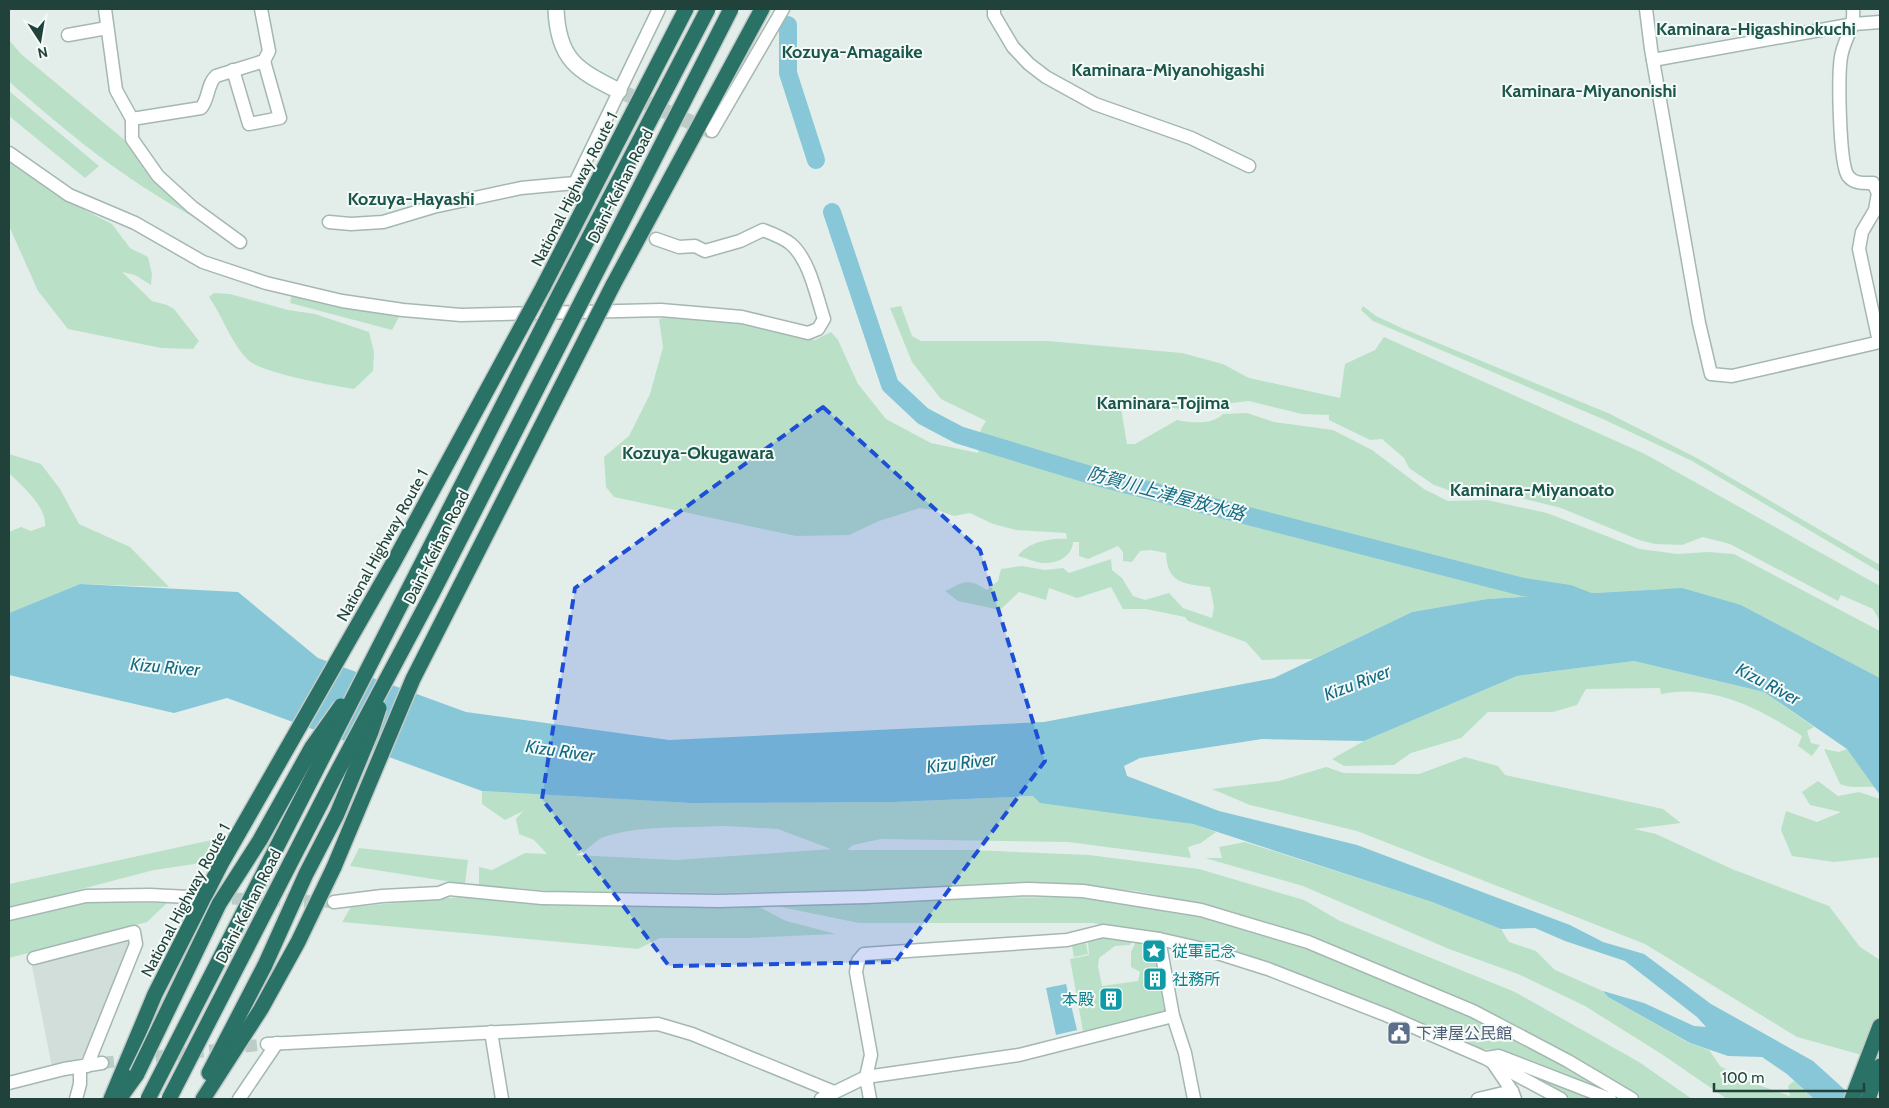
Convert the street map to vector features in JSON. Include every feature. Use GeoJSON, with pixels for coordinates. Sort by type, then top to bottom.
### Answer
{"type":"FeatureCollection","features":[{"type":"Feature","properties":{"kind":"highway","name":"National Highway Route 1"},"geometry":{"type":"LineString","coordinates":[[111,1099],[155,994],[221,864],[392,565],[543,287],[686,9]]}},
{"type":"Feature","properties":{"kind":"highway"},"geometry":{"type":"LineString","coordinates":[[672,77],[700,9]]}},
{"type":"Feature","properties":{"kind":"highway","name":"Daini-Keihan Road"},"geometry":{"type":"LineString","coordinates":[[148,1099],[708,9]]}},
{"type":"Feature","properties":{"kind":"highway","name":"Daini-Keihan Road"},"geometry":{"type":"LineString","coordinates":[[169,1099],[334,778],[391,673],[731,9]]}},
{"type":"Feature","properties":{"kind":"highway"},"geometry":{"type":"LineString","coordinates":[[682,105],[737,9]]}},
{"type":"Feature","properties":{"kind":"highway"},"geometry":{"type":"LineString","coordinates":[[203,1099],[261,1009],[298,942],[334,867],[413,679],[613,285],[762,9]]}},
{"type":"Feature","properties":{"kind":"highway"},"geometry":{"type":"LineString","coordinates":[[119,1099],[137,1074],[219,904],[260,840],[312,747],[369,666]]}},
{"type":"Feature","properties":{"kind":"highway"},"geometry":{"type":"LineString","coordinates":[[197,1099],[265,965],[306,874],[337,814],[372,732],[391,673]]}},
{"type":"Feature","properties":{"kind":"highway"},"geometry":{"type":"LineString","coordinates":[[1852,1099],[1880,1026]]}},
{"type":"Feature","properties":{"kind":"highway"},"geometry":{"type":"LineString","coordinates":[[1868,1099],[1880,1066]]}},
{"type":"Feature","properties":{"kind":"street"},"geometry":{"type":"LineString","coordinates":[[105,9],[116,90],[132,120],[132,140],[158,176],[192,207],[240,242]]}},
{"type":"Feature","properties":{"kind":"street"},"geometry":{"type":"LineString","coordinates":[[233,70],[248,124],[280,118],[264,61],[269,51],[261,9]]}},
{"type":"Feature","properties":{"kind":"street"},"geometry":{"type":"LineString","coordinates":[[556,9],[558,37],[570,62],[589,76],[619,91]]}},
{"type":"Feature","properties":{"kind":"street"},"geometry":{"type":"LineString","coordinates":[[329,222],[351,224],[383,222],[433,207],[522,188],[575,183],[659,9]]}},
{"type":"Feature","properties":{"kind":"street"},"geometry":{"type":"LineString","coordinates":[[712,131],[783,9]]}},
{"type":"Feature","properties":{"kind":"street"},"geometry":{"type":"LineString","coordinates":[[994,9],[994,16],[1013,47],[1029,64],[1046,77],[1095,104],[1191,138],[1249,166]]}},
{"type":"Feature","properties":{"kind":"street"},"geometry":{"type":"LineString","coordinates":[[1646,9],[1653,60],[1699,323],[1711,374],[1732,376],[1880,342],[1859,249],[1862,232],[1875,210],[1878,193],[1873,183],[1855,182],[1848,176],[1844,163],[1840,95],[1841,56],[1854,24],[1853,9]]}},
{"type":"Feature","properties":{"kind":"street"},"geometry":{"type":"LineString","coordinates":[[1653,60],[1854,24],[1880,22]]}},
{"type":"Feature","properties":{"kind":"street"},"geometry":{"type":"LineString","coordinates":[[68,35],[107,28]]}},
{"type":"Feature","properties":{"kind":"street"},"geometry":{"type":"LineString","coordinates":[[132,120],[201,108],[206,103],[212,80],[233,70],[264,61]]}},
{"type":"Feature","properties":{"kind":"street"},"geometry":{"type":"LineString","coordinates":[[9,153],[69,196],[135,223],[204,262],[266,283],[342,302],[403,310],[461,314],[661,310],[742,317],[808,333],[818,329],[824,319],[805,263],[791,244],[770,232],[763,230],[740,241],[705,251],[695,246],[679,247],[656,239]]}},
{"type":"Feature","properties":{"kind":"street"},"geometry":{"type":"LineString","coordinates":[[334,902],[382,896],[439,893],[449,889],[542,898],[643,900],[866,897],[1028,889],[1083,891],[1136,898],[1201,910],[1308,942],[1473,1011],[1568,1061],[1632,1099]]}},
{"type":"Feature","properties":{"kind":"street"},"geometry":{"type":"LineString","coordinates":[[9,914],[86,896],[150,895],[190,897]]}},
{"type":"Feature","properties":{"kind":"street"},"geometry":{"type":"LineString","coordinates":[[870,1099],[866,1077],[871,1055],[856,972],[858,960],[864,954],[1067,940],[1103,930],[1159,939],[1208,950],[1268,969],[1432,1033],[1488,1059],[1561,1099]]}},
{"type":"Feature","properties":{"kind":"street"},"geometry":{"type":"LineString","coordinates":[[34,958],[134,932],[136,944],[84,1066],[76,1099]]}},
{"type":"Feature","properties":{"kind":"street"},"geometry":{"type":"LineString","coordinates":[[1159,939],[1173,1016],[1185,1053],[1194,1099]]}},
{"type":"Feature","properties":{"kind":"street"},"geometry":{"type":"LineString","coordinates":[[821,1099],[866,1077],[1019,1055],[1173,1016]]}},
{"type":"Feature","properties":{"kind":"street"},"geometry":{"type":"LineString","coordinates":[[240,1099],[272,1044],[658,1024],[692,1034],[834,1092]]}},
{"type":"Feature","properties":{"kind":"street"},"geometry":{"type":"LineString","coordinates":[[492,1032],[502,1099]]}},
{"type":"Feature","properties":{"kind":"street"},"geometry":{"type":"LineString","coordinates":[[1488,1059],[1500,1056],[1610,1099]]}},
{"type":"Feature","properties":{"kind":"street"},"geometry":{"type":"LineString","coordinates":[[1478,1099],[1514,1095],[1488,1059]]}},
{"type":"Feature","properties":{"kind":"street"},"geometry":{"type":"LineString","coordinates":[[9,1083],[102,1063]]}},
{"type":"Feature","properties":{"kind":"highlighted area"},"geometry":{"type":"Polygon","coordinates":[[[823,407],[980,550],[1045,761],[895,962],[669,966],[542,799],[575,588],[823,407]]]}},
{"type":"Feature","properties":{"kind":"shaded area"},"geometry":{"type":"Polygon","coordinates":[[[129,936],[131,945],[85,1054],[76,1062],[52,1067],[31,961],[129,936]]]}},
{"type":"Feature","properties":{"kind":"green space"},"geometry":{"type":"Polygon","coordinates":[[[9,40],[21,54],[127,142],[156,178],[211,226],[157,196],[108,162],[61,126],[13,85],[9,81],[9,40]]]}},
{"type":"Feature","properties":{"kind":"green space"},"geometry":{"type":"Polygon","coordinates":[[[9,91],[99,166],[85,178],[9,116],[9,91]]]}},
{"type":"Feature","properties":{"kind":"green space"},"geometry":{"type":"Polygon","coordinates":[[[9,160],[65,200],[112,224],[130,248],[148,257],[152,274],[151,285],[135,275],[122,272],[152,301],[174,309],[199,341],[193,349],[161,348],[68,329],[38,291],[9,226],[9,160]]]}},
{"type":"Feature","properties":{"kind":"green space"},"geometry":{"type":"Polygon","coordinates":[[[214,293],[230,294],[288,310],[315,314],[369,332],[374,352],[373,371],[354,389],[281,374],[254,364],[241,352],[231,337],[209,297],[214,293]]]}},
{"type":"Feature","properties":{"kind":"green space"},"geometry":{"type":"Polygon","coordinates":[[[292,293],[399,317],[392,330],[290,303],[292,293]]]}},
{"type":"Feature","properties":{"kind":"green space"},"geometry":{"type":"Polygon","coordinates":[[[901,306],[912,336],[921,341],[1048,341],[1182,353],[1223,364],[1249,378],[1340,398],[1345,364],[1375,350],[1384,337],[1645,454],[1880,586],[1880,621],[1873,609],[1841,595],[1838,601],[1730,544],[1703,537],[1682,545],[1655,544],[1639,540],[1561,508],[1474,486],[1460,488],[1459,494],[1434,485],[1409,468],[1404,458],[1382,439],[1370,440],[1329,420],[1329,415],[1302,414],[1249,401],[1181,409],[1120,402],[1127,444],[1135,444],[1177,420],[1208,422],[1223,414],[1247,413],[1274,422],[1333,430],[1372,450],[1424,489],[1448,501],[1487,500],[1547,513],[1640,549],[1677,554],[1708,552],[1734,554],[1880,631],[1880,678],[1741,605],[1665,589],[1487,599],[1412,612],[1313,659],[1262,660],[1246,642],[1188,621],[1185,617],[1146,609],[1123,609],[1111,587],[1077,598],[1049,588],[1046,600],[1019,592],[1000,610],[958,601],[945,591],[966,582],[971,582],[987,590],[998,581],[1001,569],[1022,566],[1045,570],[1063,568],[1069,573],[1111,559],[1112,570],[1122,578],[1133,596],[1145,600],[1169,593],[1183,608],[1212,618],[1214,607],[1210,587],[1192,585],[1178,580],[1170,571],[1166,553],[1151,550],[1140,551],[1132,562],[1123,561],[1123,552],[1118,546],[1088,559],[1079,556],[1079,542],[1073,542],[1067,556],[1058,561],[1039,562],[1018,556],[1033,544],[1054,539],[1067,539],[1066,533],[1016,530],[993,524],[970,513],[954,516],[920,508],[879,521],[849,535],[796,536],[614,497],[606,487],[604,457],[629,436],[650,394],[663,347],[659,319],[677,315],[751,325],[815,340],[831,332],[838,340],[858,384],[886,419],[931,443],[978,453],[981,429],[986,421],[941,399],[912,362],[890,308],[901,306]]]}},
{"type":"Feature","properties":{"kind":"green space"},"geometry":{"type":"Polygon","coordinates":[[[1363,306],[1376,316],[1404,329],[1608,413],[1697,458],[1880,565],[1880,572],[1692,461],[1605,420],[1373,321],[1361,310],[1363,306]]]}},
{"type":"Feature","properties":{"kind":"green space"},"geometry":{"type":"Polygon","coordinates":[[[9,454],[41,464],[60,489],[79,524],[130,547],[169,587],[80,584],[9,613],[9,532],[21,527],[31,531],[45,526],[45,519],[38,504],[27,490],[9,473],[9,454]]]}},
{"type":"Feature","properties":{"kind":"green space"},"geometry":{"type":"Polygon","coordinates":[[[1634,661],[1764,692],[1814,727],[1807,731],[1811,743],[1820,745],[1812,756],[1798,746],[1802,736],[1770,716],[1717,695],[1698,692],[1661,694],[1660,688],[1586,689],[1577,705],[1553,712],[1488,712],[1461,738],[1411,753],[1394,765],[1344,766],[1332,759],[1364,741],[1517,676],[1634,661]]]}},
{"type":"Feature","properties":{"kind":"green space"},"geometry":{"type":"Polygon","coordinates":[[[1824,749],[1839,752],[1847,749],[1875,787],[1853,787],[1840,784],[1824,749]]]}},
{"type":"Feature","properties":{"kind":"green space"},"geometry":{"type":"Polygon","coordinates":[[[1465,757],[1498,766],[1505,775],[1663,809],[1681,823],[1634,829],[1656,834],[1732,869],[1829,906],[1860,947],[1880,960],[1880,1060],[1797,1037],[1645,944],[1357,831],[1250,805],[1212,789],[1279,781],[1326,767],[1344,773],[1419,774],[1465,757]]]}},
{"type":"Feature","properties":{"kind":"green space"},"geometry":{"type":"Polygon","coordinates":[[[1818,781],[1838,796],[1859,792],[1880,799],[1880,857],[1834,862],[1792,856],[1781,830],[1786,811],[1817,822],[1841,812],[1810,805],[1802,792],[1818,781]]]}},
{"type":"Feature","properties":{"kind":"green space"},"geometry":{"type":"Polygon","coordinates":[[[482,791],[690,803],[895,802],[1034,796],[1193,824],[1216,832],[1201,843],[1188,847],[1191,858],[1068,842],[881,839],[853,845],[847,850],[971,850],[1089,855],[1199,869],[1304,900],[1340,921],[1515,992],[1639,1062],[1692,1099],[1642,1099],[1556,1048],[1389,969],[1218,908],[1136,891],[1086,887],[974,884],[892,890],[719,893],[550,891],[479,885],[479,867],[492,870],[525,853],[547,854],[534,840],[519,834],[516,819],[523,811],[505,820],[482,804],[482,791]],[[724,826],[632,830],[604,837],[583,852],[575,855],[676,860],[831,849],[778,829],[724,826]]]}},
{"type":"Feature","properties":{"kind":"green space"},"geometry":{"type":"Polygon","coordinates":[[[221,838],[208,862],[154,870],[9,908],[9,884],[221,838]]]}},
{"type":"Feature","properties":{"kind":"green space"},"geometry":{"type":"Polygon","coordinates":[[[1245,842],[1432,902],[1501,929],[1509,942],[1536,951],[1555,970],[1603,991],[1608,997],[1689,1043],[1709,1050],[1720,1066],[1744,1080],[1790,1096],[1788,1086],[1794,1081],[1814,1099],[1727,1099],[1663,1055],[1585,1006],[1518,974],[1449,949],[1303,886],[1205,858],[1222,858],[1219,847],[1245,842]]]}},
{"type":"Feature","properties":{"kind":"green space"},"geometry":{"type":"Polygon","coordinates":[[[359,848],[468,860],[465,884],[350,866],[359,848]]]}},
{"type":"Feature","properties":{"kind":"green space"},"geometry":{"type":"Polygon","coordinates":[[[471,896],[630,906],[759,907],[786,921],[836,934],[746,938],[660,938],[638,949],[342,922],[351,907],[471,896]]]}},
{"type":"Feature","properties":{"kind":"green space"},"geometry":{"type":"Polygon","coordinates":[[[1082,897],[1203,918],[1309,950],[1474,1018],[1620,1097],[1497,1050],[1472,1048],[1175,938],[1093,923],[859,923],[776,906],[968,898],[1082,897]]]}},
{"type":"Feature","properties":{"kind":"green space"},"geometry":{"type":"Polygon","coordinates":[[[74,901],[167,903],[147,922],[9,958],[9,919],[74,901]]]}},
{"type":"Feature","properties":{"kind":"green space"},"geometry":{"type":"Polygon","coordinates":[[[1100,936],[1133,940],[1130,945],[1115,946],[1099,958],[1098,966],[1102,986],[1138,981],[1140,972],[1131,967],[1131,952],[1137,939],[1154,943],[1170,1014],[1083,1031],[1070,959],[1089,955],[1088,942],[1100,936]]]}},
{"type":"Feature","properties":{"kind":"green space"},"geometry":{"type":"Polygon","coordinates":[[[1086,943],[1088,954],[1074,957],[1072,946],[1086,943]]]}},
{"type":"Feature","properties":{"kind":"green space"},"geometry":{"type":"Polygon","coordinates":[[[1502,1062],[1603,1099],[1567,1099],[1502,1062]]]}},
{"type":"Feature","properties":{"kind":"water","name":"Kizu River"},"geometry":{"type":"Polygon","coordinates":[[[80,584],[238,592],[318,658],[466,712],[669,740],[1044,722],[1274,678],[1412,612],[1487,599],[1682,588],[1741,605],[1880,678],[1880,795],[1847,749],[1764,692],[1634,661],[1517,676],[1364,741],[1262,739],[1140,758],[1124,766],[1127,776],[1219,811],[1357,845],[1570,925],[1603,942],[1644,954],[1711,1004],[1813,1061],[1855,1099],[1814,1099],[1787,1074],[1762,1057],[1728,1056],[1690,1043],[1608,997],[1603,991],[1644,1003],[1694,1026],[1706,1027],[1697,1017],[1625,961],[1565,941],[1535,928],[1501,929],[1432,902],[1193,824],[1040,803],[1033,796],[895,802],[690,803],[482,791],[227,698],[174,713],[9,675],[9,613],[80,584]]]}},
{"type":"Feature","properties":{"kind":"water"},"geometry":{"type":"Polygon","coordinates":[[[1066,984],[1077,1030],[1056,1035],[1046,988],[1066,984]]]}},
{"type":"Feature","properties":{"kind":"waterway","name":"防賀川上津屋放水路"},"geometry":{"type":"LineString","coordinates":[[788,25],[788,73],[816,160]]}},
{"type":"Feature","properties":{"kind":"waterway","name":"防賀川上津屋放水路"},"geometry":{"type":"LineString","coordinates":[[832,212],[890,385],[923,416],[959,435],[1097,477],[1523,587],[1569,594],[1592,603]]}},
{"type":"Feature","properties":{"kind":"tunnel"},"geometry":{"type":"LineString","coordinates":[[619,91],[711,131]]}},
{"type":"Feature","properties":{"kind":"tunnel"},"geometry":{"type":"LineString","coordinates":[[214,898],[334,902]]}},
{"type":"Feature","properties":{"kind":"tunnel"},"geometry":{"type":"LineString","coordinates":[[102,1063],[267,1044]]}},
{"type":"Feature","properties":{"kind":"place","name":"従軍記念"},"geometry":{"type":"Point","coordinates":[1154,951]}},
{"type":"Feature","properties":{"kind":"place","name":"社務所"},"geometry":{"type":"Point","coordinates":[1155,979]}},
{"type":"Feature","properties":{"kind":"place","name":"本殿"},"geometry":{"type":"Point","coordinates":[1111,999]}},
{"type":"Feature","properties":{"kind":"place","name":"下津屋公民館"},"geometry":{"type":"Point","coordinates":[1399,1033]}},
{"type":"Feature","properties":{"kind":"district","name":"Kaminara-Higashinokuchi"},"geometry":{"type":"Point","coordinates":[1756,29]}},
{"type":"Feature","properties":{"kind":"district","name":"Kozuya-Amagaike"},"geometry":{"type":"Point","coordinates":[852,52]}},
{"type":"Feature","properties":{"kind":"district","name":"Kaminara-Miyanohigashi"},"geometry":{"type":"Point","coordinates":[1168,70]}},
{"type":"Feature","properties":{"kind":"district","name":"Kaminara-Miyanonishi"},"geometry":{"type":"Point","coordinates":[1589,91]}},
{"type":"Feature","properties":{"kind":"district","name":"Kozuya-Hayashi"},"geometry":{"type":"Point","coordinates":[411,199]}},
{"type":"Feature","properties":{"kind":"district","name":"Kaminara-Tojima"},"geometry":{"type":"Point","coordinates":[1163,403]}},
{"type":"Feature","properties":{"kind":"district","name":"Kozuya-Okugawara"},"geometry":{"type":"Point","coordinates":[698,453]}},
{"type":"Feature","properties":{"kind":"district","name":"Kaminara-Miyanoato"},"geometry":{"type":"Point","coordinates":[1532,490]}}]}
